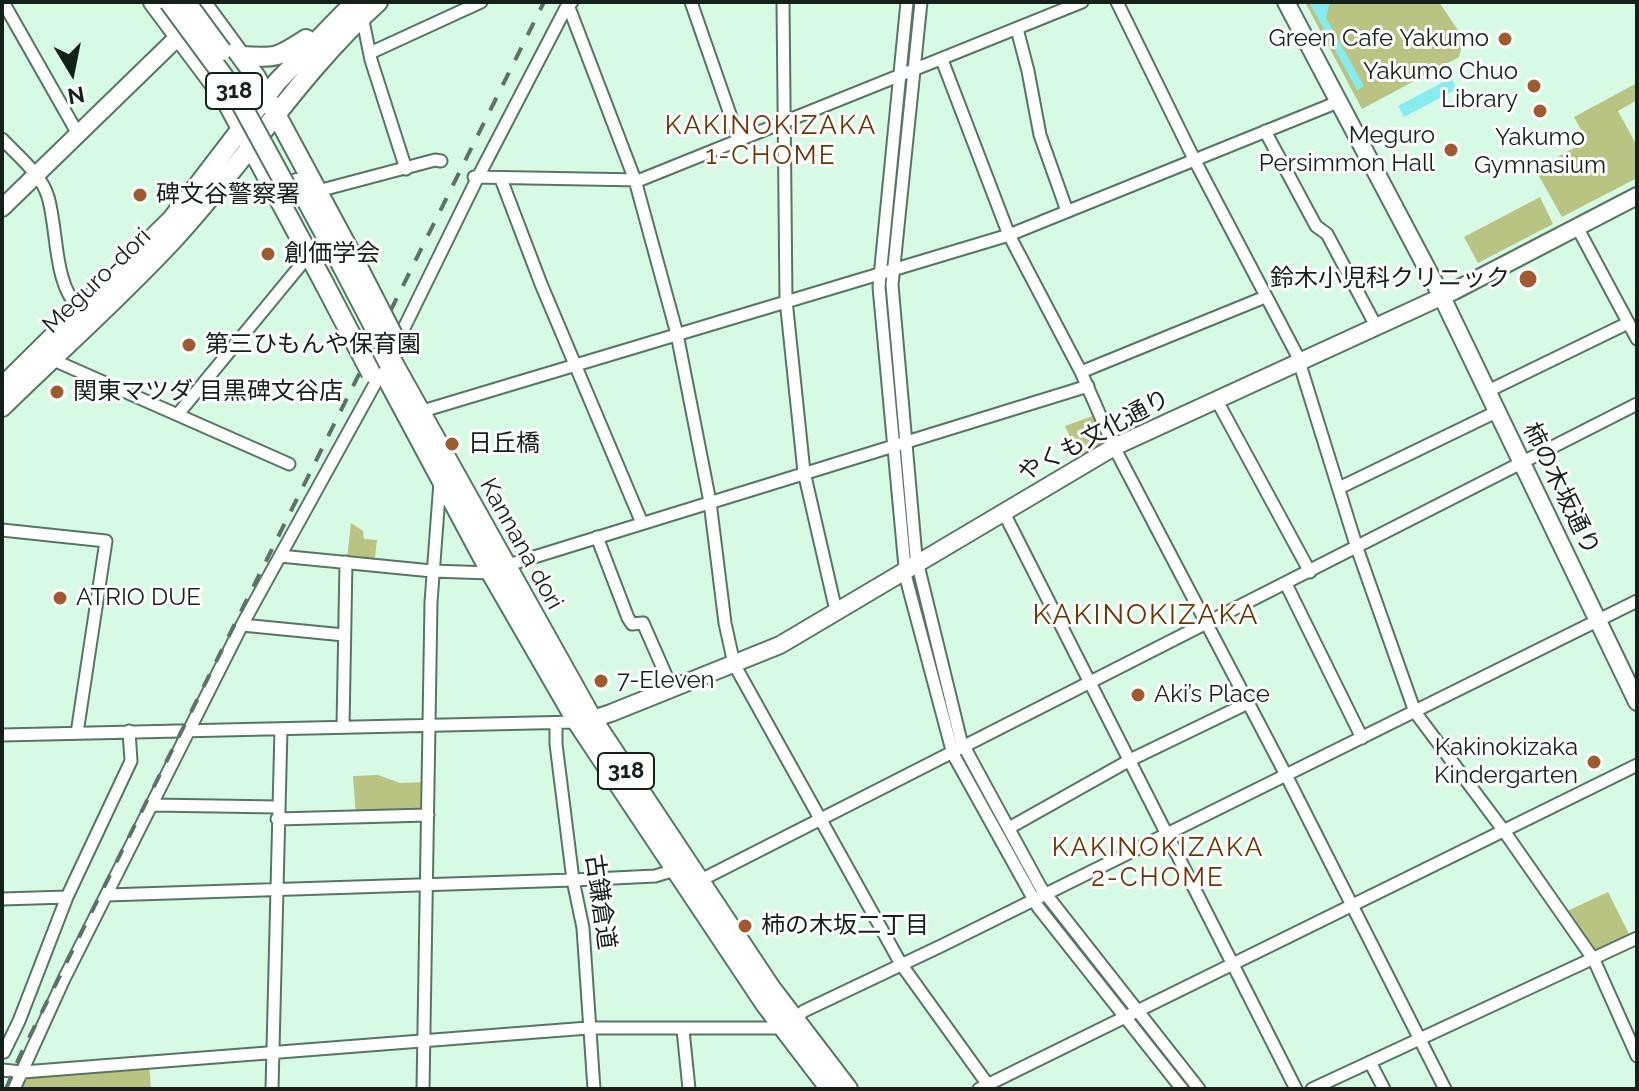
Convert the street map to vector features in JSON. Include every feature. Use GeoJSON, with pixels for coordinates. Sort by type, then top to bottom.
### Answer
{"type":"FeatureCollection","features":[{"type":"Feature","properties":{"kind":"main road"},"geometry":{"type":"LineString","coordinates":[[153,2],[215,84],[246,137],[285,185],[309,255],[338,270]]}},
{"type":"Feature","properties":{"kind":"main road","name":"Kannana dori"},"geometry":{"type":"LineString","coordinates":[[169,2],[233,89],[285,185],[338,270],[381,360],[428,439],[498,569],[675,870],[788,1024],[848,1089]]}},
{"type":"Feature","properties":{"kind":"main road","name":"Kannana dori"},"geometry":{"type":"LineString","coordinates":[[186,2],[243,82],[285,185]]}},
{"type":"Feature","properties":{"kind":"main road"},"geometry":{"type":"LineString","coordinates":[[201,2],[242,56],[318,191],[338,270],[381,360],[428,439]]}},
{"type":"Feature","properties":{"kind":"main road","name":"Meguro-dori"},"geometry":{"type":"LineString","coordinates":[[2,387],[172,219],[246,137],[327,28],[358,9],[378,2]]}},
{"type":"Feature","properties":{"kind":"main road","name":"Meguro-dori"},"geometry":{"type":"LineString","coordinates":[[271,104],[358,9]]}},
{"type":"Feature","properties":{"kind":"main road"},"geometry":{"type":"LineString","coordinates":[[242,56],[273,58],[284,55],[327,28]]}},
{"type":"Feature","properties":{"kind":"main road","name":"Meguro-dori"},"geometry":{"type":"LineString","coordinates":[[2,407],[172,241],[223,179],[246,137]]}},
{"type":"Feature","properties":{"kind":"main road"},"geometry":{"type":"LineString","coordinates":[[223,179],[248,175],[285,185]]}},
{"type":"Feature","properties":{"kind":"main road"},"geometry":{"type":"LineString","coordinates":[[381,360],[426,410],[428,439]]}},
{"type":"Feature","properties":{"kind":"main road","name":"Kannana dori"},"geometry":{"type":"LineString","coordinates":[[428,439],[441,477],[498,569]]}},
{"type":"Feature","properties":{"kind":"main road","name":"Kannana dori"},"geometry":{"type":"LineString","coordinates":[[585,721],[699,881],[830,1089]]}},
{"type":"Feature","properties":{"kind":"street"},"geometry":{"type":"LineString","coordinates":[[3,2],[78,134]]}},
{"type":"Feature","properties":{"kind":"street"},"geometry":{"type":"LineString","coordinates":[[370,53],[481,2]]}},
{"type":"Feature","properties":{"kind":"street"},"geometry":{"type":"LineString","coordinates":[[691,2],[739,140]]}},
{"type":"Feature","properties":{"kind":"street"},"geometry":{"type":"LineString","coordinates":[[783,2],[786,300],[804,472],[836,611]]}},
{"type":"Feature","properties":{"kind":"street"},"geometry":{"type":"LineString","coordinates":[[907,2],[879,275],[881,323],[892,445],[911,568],[953,754],[1033,900],[1182,1089]]}},
{"type":"Feature","properties":{"kind":"street"},"geometry":{"type":"LineString","coordinates":[[921,2],[892,269],[911,568],[965,748],[1045,894],[1199,1089]]}},
{"type":"Feature","properties":{"kind":"street"},"geometry":{"type":"LineString","coordinates":[[476,178],[635,180],[1082,2]]}},
{"type":"Feature","properties":{"kind":"street"},"geometry":{"type":"LineString","coordinates":[[1117,2],[1194,159],[1300,361],[1357,548],[1415,712],[1504,831],[1594,960],[1637,1056]]}},
{"type":"Feature","properties":{"kind":"street","name":"柿の木坂通り"},"geometry":{"type":"LineString","coordinates":[[1286,2],[1442,297],[1637,702]]}},
{"type":"Feature","properties":{"kind":"street"},"geometry":{"type":"LineString","coordinates":[[14,1089],[64,979],[242,625],[381,360],[410,316],[476,178],[570,3]]}},
{"type":"Feature","properties":{"kind":"street"},"geometry":{"type":"LineString","coordinates":[[570,3],[635,180],[677,334],[710,502],[725,623],[734,664],[901,964],[986,1088],[1637,765]]}},
{"type":"Feature","properties":{"kind":"street"},"geometry":{"type":"LineString","coordinates":[[358,9],[406,169]]}},
{"type":"Feature","properties":{"kind":"street"},"geometry":{"type":"LineString","coordinates":[[1017,29],[1040,135],[1067,211]]}},
{"type":"Feature","properties":{"kind":"street"},"geometry":{"type":"LineString","coordinates":[[2,208],[179,36]]}},
{"type":"Feature","properties":{"kind":"street"},"geometry":{"type":"LineString","coordinates":[[942,60],[1009,235],[1088,386],[1114,447],[1286,775],[1445,1089]]}},
{"type":"Feature","properties":{"kind":"street"},"geometry":{"type":"LineString","coordinates":[[426,410],[1009,235],[1338,102]]}},
{"type":"Feature","properties":{"kind":"street"},"geometry":{"type":"LineString","coordinates":[[1265,131],[1316,226],[1327,234],[1376,326]]}},
{"type":"Feature","properties":{"kind":"street"},"geometry":{"type":"LineString","coordinates":[[2,139],[48,194],[59,264],[72,302],[80,309]]}},
{"type":"Feature","properties":{"kind":"street"},"geometry":{"type":"LineString","coordinates":[[318,191],[441,161]]}},
{"type":"Feature","properties":{"kind":"street"},"geometry":{"type":"LineString","coordinates":[[501,179],[541,284],[642,523]]}},
{"type":"Feature","properties":{"kind":"street","name":"やくも文化通り"},"geometry":{"type":"LineString","coordinates":[[585,721],[780,645],[1114,447],[1442,297],[1637,196]]}},
{"type":"Feature","properties":{"kind":"street"},"geometry":{"type":"LineString","coordinates":[[1577,227],[1637,339]]}},
{"type":"Feature","properties":{"kind":"street"},"geometry":{"type":"LineString","coordinates":[[178,414],[309,255]]}},
{"type":"Feature","properties":{"kind":"street"},"geometry":{"type":"LineString","coordinates":[[1081,372],[1265,297]]}},
{"type":"Feature","properties":{"kind":"street"},"geometry":{"type":"LineString","coordinates":[[1486,392],[1628,323]]}},
{"type":"Feature","properties":{"kind":"street"},"geometry":{"type":"LineString","coordinates":[[51,359],[289,464]]}},
{"type":"Feature","properties":{"kind":"street"},"geometry":{"type":"LineString","coordinates":[[280,556],[432,571],[498,569],[1088,386]]}},
{"type":"Feature","properties":{"kind":"street"},"geometry":{"type":"LineString","coordinates":[[1216,399],[1310,572]]}},
{"type":"Feature","properties":{"kind":"street"},"geometry":{"type":"LineString","coordinates":[[699,881],[1637,404]]}},
{"type":"Feature","properties":{"kind":"street"},"geometry":{"type":"LineString","coordinates":[[1339,488],[1496,412]]}},
{"type":"Feature","properties":{"kind":"street"},"geometry":{"type":"LineString","coordinates":[[423,1089],[432,571],[441,477]]}},
{"type":"Feature","properties":{"kind":"street"},"geometry":{"type":"LineString","coordinates":[[1004,513],[1296,1089]]}},
{"type":"Feature","properties":{"kind":"street"},"geometry":{"type":"LineString","coordinates":[[2,530],[106,541],[77,733]]}},
{"type":"Feature","properties":{"kind":"street"},"geometry":{"type":"LineString","coordinates":[[597,537],[628,618],[632,624],[643,623],[672,689]]}},
{"type":"Feature","properties":{"kind":"street"},"geometry":{"type":"LineString","coordinates":[[343,727],[346,562]]}},
{"type":"Feature","properties":{"kind":"street"},"geometry":{"type":"LineString","coordinates":[[1286,584],[1362,738]]}},
{"type":"Feature","properties":{"kind":"street"},"geometry":{"type":"LineString","coordinates":[[2,1070],[23,1072],[588,1028],[683,1030],[788,1024],[804,1011],[1637,601]]}},
{"type":"Feature","properties":{"kind":"street"},"geometry":{"type":"LineString","coordinates":[[242,625],[344,635]]}},
{"type":"Feature","properties":{"kind":"street"},"geometry":{"type":"LineString","coordinates":[[1009,828],[1130,760],[1248,703]]}},
{"type":"Feature","properties":{"kind":"street"},"geometry":{"type":"LineString","coordinates":[[2,735],[585,721]]}},
{"type":"Feature","properties":{"kind":"street","name":"古鎌倉道"},"geometry":{"type":"LineString","coordinates":[[556,723],[573,880],[586,952],[588,1028],[594,1089]]}},
{"type":"Feature","properties":{"kind":"street"},"geometry":{"type":"LineString","coordinates":[[272,1089],[281,729]]}},
{"type":"Feature","properties":{"kind":"street"},"geometry":{"type":"LineString","coordinates":[[2,1052],[19,1021],[67,897],[131,761],[129,731]]}},
{"type":"Feature","properties":{"kind":"street"},"geometry":{"type":"LineString","coordinates":[[153,805],[277,813],[428,815]]}},
{"type":"Feature","properties":{"kind":"street"},"geometry":{"type":"LineString","coordinates":[[107,895],[573,880],[655,876],[675,870]]}},
{"type":"Feature","properties":{"kind":"street"},"geometry":{"type":"LineString","coordinates":[[2,899],[67,897]]}},
{"type":"Feature","properties":{"kind":"street"},"geometry":{"type":"LineString","coordinates":[[1312,1089],[1637,938]]}},
{"type":"Feature","properties":{"kind":"street"},"geometry":{"type":"LineString","coordinates":[[683,1030],[689,1089]]}},
{"type":"Feature","properties":{"kind":"street"},"geometry":{"type":"LineString","coordinates":[[1370,1062],[1384,1089]]}},
{"type":"Feature","properties":{"kind":"green space"},"geometry":{"type":"Polygon","coordinates":[[[1305,2],[1439,2],[1464,39],[1459,57],[1362,109],[1305,2]]]}},
{"type":"Feature","properties":{"kind":"green space"},"geometry":{"type":"Polygon","coordinates":[[[908,77],[890,266],[885,268],[902,80],[908,77]]]}},
{"type":"Feature","properties":{"kind":"green space"},"geometry":{"type":"Polygon","coordinates":[[[1637,83],[1637,100],[1618,111],[1637,146],[1637,178],[1562,217],[1535,169],[1587,141],[1574,117],[1637,83]]]}},
{"type":"Feature","properties":{"kind":"green space"},"geometry":{"type":"Polygon","coordinates":[[[1540,197],[1553,224],[1478,263],[1464,237],[1540,197]]]}},
{"type":"Feature","properties":{"kind":"green space"},"geometry":{"type":"Polygon","coordinates":[[[887,285],[900,429],[896,430],[883,286],[887,285]]]}},
{"type":"Feature","properties":{"kind":"green space"},"geometry":{"type":"Polygon","coordinates":[[[1098,414],[1111,444],[1081,461],[1065,426],[1098,414]]]}},
{"type":"Feature","properties":{"kind":"green space"},"geometry":{"type":"Polygon","coordinates":[[[351,523],[363,531],[364,539],[377,540],[375,557],[371,561],[347,559],[351,523]]]}},
{"type":"Feature","properties":{"kind":"green space"},"geometry":{"type":"Polygon","coordinates":[[[915,578],[960,741],[956,747],[912,579],[915,578]]]}},
{"type":"Feature","properties":{"kind":"green space"},"geometry":{"type":"Polygon","coordinates":[[[962,753],[1038,892],[1036,894],[959,755],[962,753]]]}},
{"type":"Feature","properties":{"kind":"green space"},"geometry":{"type":"Polygon","coordinates":[[[378,775],[400,783],[426,782],[425,812],[356,816],[353,776],[378,775]]]}},
{"type":"Feature","properties":{"kind":"green space"},"geometry":{"type":"Polygon","coordinates":[[[1608,892],[1632,940],[1594,959],[1563,913],[1608,892]]]}},
{"type":"Feature","properties":{"kind":"green space"},"geometry":{"type":"Polygon","coordinates":[[[1045,900],[1130,1007],[1128,1012],[1041,902],[1045,900]]]}},
{"type":"Feature","properties":{"kind":"green space"},"geometry":{"type":"Polygon","coordinates":[[[149,1064],[151,1089],[21,1089],[28,1077],[149,1064]]]}},
{"type":"Feature","properties":{"kind":"water"},"geometry":{"type":"Polygon","coordinates":[[[1309,2],[1330,2],[1326,18],[1364,86],[1357,90],[1309,2]]]}},
{"type":"Feature","properties":{"kind":"water"},"geometry":{"type":"Polygon","coordinates":[[[1451,78],[1457,89],[1404,117],[1398,106],[1451,78]]]}},
{"type":"Feature","properties":{"kind":"railway"},"geometry":{"type":"LineString","coordinates":[[6,1089],[544,2]]}},
{"type":"Feature","properties":{"kind":"place","name":"Green Cafe Yakumo"},"geometry":{"type":"Point","coordinates":[1505,39]}},
{"type":"Feature","properties":{"kind":"place","name":"Yakumo Chuo Library"},"geometry":{"type":"Point","coordinates":[1534,86]}},
{"type":"Feature","properties":{"kind":"place","name":"Yakumo Gymnasium"},"geometry":{"type":"Point","coordinates":[1540,111]}},
{"type":"Feature","properties":{"kind":"place","name":"Meguro Persimmon Hall"},"geometry":{"type":"Point","coordinates":[1451,150]}},
{"type":"Feature","properties":{"kind":"place","name":"碑文谷警察署"},"geometry":{"type":"Point","coordinates":[140,195]}},
{"type":"Feature","properties":{"kind":"place","name":"創価学会"},"geometry":{"type":"Point","coordinates":[268,254]}},
{"type":"Feature","properties":{"kind":"place","name":"鈴木小児科クリニック"},"geometry":{"type":"Point","coordinates":[1528,279]}},
{"type":"Feature","properties":{"kind":"place","name":"第三ひもんや保育園"},"geometry":{"type":"Point","coordinates":[189,345]}},
{"type":"Feature","properties":{"kind":"place","name":"関東マツダ 目黒碑文谷店"},"geometry":{"type":"Point","coordinates":[57,392]}},
{"type":"Feature","properties":{"kind":"place","name":"日丘橋"},"geometry":{"type":"Point","coordinates":[452,444]}},
{"type":"Feature","properties":{"kind":"place","name":"ATRIO DUE"},"geometry":{"type":"Point","coordinates":[60,598]}},
{"type":"Feature","properties":{"kind":"place","name":"7-Eleven"},"geometry":{"type":"Point","coordinates":[601,681]}},
{"type":"Feature","properties":{"kind":"place","name":"Aki’s Place"},"geometry":{"type":"Point","coordinates":[1138,695]}},
{"type":"Feature","properties":{"kind":"place","name":"Kakinokizaka Kindergarten"},"geometry":{"type":"Point","coordinates":[1594,762]}},
{"type":"Feature","properties":{"kind":"place","name":"柿の木坂二丁目"},"geometry":{"type":"Point","coordinates":[745,926]}},
{"type":"Feature","properties":{"kind":"district","name":"KAKINOKIZAKA 1-CHOME"},"geometry":{"type":"Point","coordinates":[771,141]}},
{"type":"Feature","properties":{"kind":"district","name":"KAKINOKIZAKA"},"geometry":{"type":"Point","coordinates":[1146,616]}},
{"type":"Feature","properties":{"kind":"district","name":"KAKINOKIZAKA 2-CHOME"},"geometry":{"type":"Point","coordinates":[1158,863]}}]}
